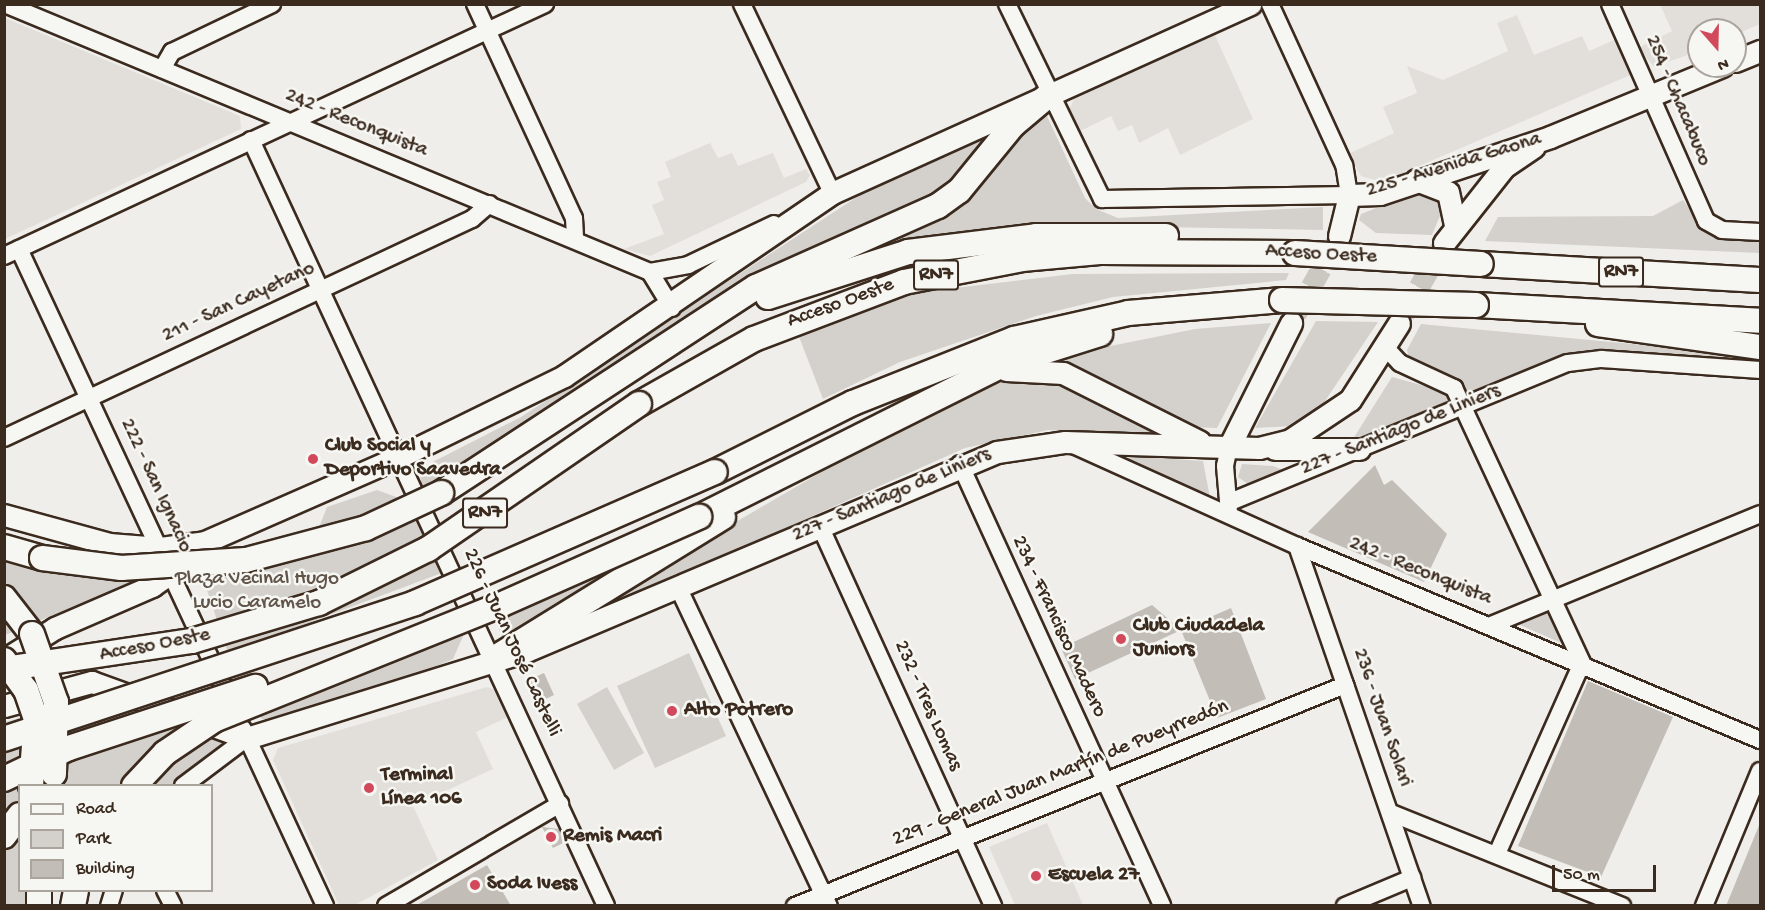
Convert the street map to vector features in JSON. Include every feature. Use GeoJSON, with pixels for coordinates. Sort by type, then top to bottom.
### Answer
{"type":"FeatureCollection","features":[{"type":"Feature","properties":{"kind":"highway"},"geometry":{"type":"LineString","coordinates":[[4,547],[42,558],[121,568],[246,560],[366,528],[441,493],[756,287],[938,206],[959,191],[1013,125],[1050,94]]}},
{"type":"Feature","properties":{"kind":"highway"},"geometry":{"type":"LineString","coordinates":[[656,351],[786,290],[908,252],[1098,234],[1219,240],[1260,252]]}},
{"type":"Feature","properties":{"kind":"highway","name":"Acceso Oeste"},"geometry":{"type":"LineString","coordinates":[[4,669],[192,641],[319,603],[428,549],[639,404],[754,339],[904,282],[1066,255],[1260,252],[1761,280]]}},
{"type":"Feature","properties":{"kind":"highway"},"geometry":{"type":"LineString","coordinates":[[1710,277],[1761,274]]}},
{"type":"Feature","properties":{"kind":"highway","name":"Acceso Oeste"},"geometry":{"type":"LineString","coordinates":[[4,739],[415,603],[715,472],[853,403],[1014,339],[1128,313],[1282,300],[1476,305],[1761,321]]}},
{"type":"Feature","properties":{"kind":"highway"},"geometry":{"type":"LineString","coordinates":[[136,784],[165,753],[214,720],[372,654],[500,605],[699,517],[979,375],[1076,340],[1240,302]]}},
{"type":"Feature","properties":{"kind":"highway"},"geometry":{"type":"LineString","coordinates":[[1537,309],[1610,327],[1761,347]]}},
{"type":"Feature","properties":{"kind":"highway"},"geometry":{"type":"LineString","coordinates":[[495,658],[859,436]]}},
{"type":"Feature","properties":{"kind":"highway"},"geometry":{"type":"LineString","coordinates":[[4,598],[32,634],[51,678],[58,726],[54,780]]}},
{"type":"Feature","properties":{"kind":"highway"},"geometry":{"type":"LineString","coordinates":[[4,780],[69,748],[158,717],[372,654]]}},
{"type":"Feature","properties":{"kind":"highway"},"geometry":{"type":"LineString","coordinates":[[4,660],[26,690],[36,719],[31,784]]}},
{"type":"Feature","properties":{"kind":"highway"},"geometry":{"type":"LineString","coordinates":[[4,836],[18,818]]}},
{"type":"Feature","properties":{"kind":"main road"},"geometry":{"type":"LineString","coordinates":[[4,514],[110,544],[160,548],[206,542],[399,457],[564,376],[672,308],[806,209],[832,194],[1250,4]]}},
{"type":"Feature","properties":{"kind":"main road","name":"225 - Avenida Gaona"},"geometry":{"type":"LineString","coordinates":[[1349,195],[1380,194],[1416,180],[1550,137],[1692,78]]}},
{"type":"Feature","properties":{"kind":"main road"},"geometry":{"type":"LineString","coordinates":[[1444,243],[1455,224],[1504,167],[1550,137]]}},
{"type":"Feature","properties":{"kind":"main road"},"geometry":{"type":"LineString","coordinates":[[1416,180],[1448,192],[1455,224]]}},
{"type":"Feature","properties":{"kind":"main road"},"geometry":{"type":"LineString","coordinates":[[1339,236],[1349,195]]}},
{"type":"Feature","properties":{"kind":"main road"},"geometry":{"type":"LineString","coordinates":[[979,375],[1026,367],[1063,373],[1220,447],[1291,322]]}},
{"type":"Feature","properties":{"kind":"main road","name":"227 - Santiago de Liniers"},"geometry":{"type":"LineString","coordinates":[[247,738],[495,658],[526,651],[960,464],[1033,443],[1259,448],[1290,440],[1332,417],[1364,382],[1399,323]]}},
{"type":"Feature","properties":{"kind":"main road"},"geometry":{"type":"LineString","coordinates":[[1259,448],[1359,449]]}},
{"type":"Feature","properties":{"kind":"main road"},"geometry":{"type":"LineString","coordinates":[[4,660],[55,628],[172,574],[206,542]]}},
{"type":"Feature","properties":{"kind":"main road"},"geometry":{"type":"LineString","coordinates":[[4,706],[64,686],[104,684],[247,738]]}},
{"type":"Feature","properties":{"kind":"street","name":"242 - Reconquista"},"geometry":{"type":"LineString","coordinates":[[5,4],[650,272]]}},
{"type":"Feature","properties":{"kind":"street"},"geometry":{"type":"LineString","coordinates":[[162,69],[172,52],[272,4]]}},
{"type":"Feature","properties":{"kind":"street"},"geometry":{"type":"LineString","coordinates":[[475,4],[573,218],[575,239]]}},
{"type":"Feature","properties":{"kind":"street"},"geometry":{"type":"LineString","coordinates":[[12,253],[288,121],[545,4]]}},
{"type":"Feature","properties":{"kind":"street"},"geometry":{"type":"LineString","coordinates":[[742,4],[832,194]]}},
{"type":"Feature","properties":{"kind":"street"},"geometry":{"type":"LineString","coordinates":[[1007,4],[1050,94]]}},
{"type":"Feature","properties":{"kind":"street"},"geometry":{"type":"LineString","coordinates":[[1270,4],[1344,165],[1349,195]]}},
{"type":"Feature","properties":{"kind":"street","name":"254 - Chacabuco"},"geometry":{"type":"LineString","coordinates":[[1610,4],[1653,94],[1702,215],[1722,230],[1761,232]]}},
{"type":"Feature","properties":{"kind":"street","name":"225 - Avenida Gaona"},"geometry":{"type":"LineString","coordinates":[[1050,94],[1102,198],[1349,195]]}},
{"type":"Feature","properties":{"kind":"street","name":"226 - Juan José Castelli"},"geometry":{"type":"LineString","coordinates":[[251,140],[324,288],[399,457],[495,658],[606,906]]}},
{"type":"Feature","properties":{"kind":"street","name":"211 - San Cayetano"},"geometry":{"type":"LineString","coordinates":[[4,438],[472,219],[489,204]]}},
{"type":"Feature","properties":{"kind":"street"},"geometry":{"type":"LineString","coordinates":[[672,308],[650,272],[688,265],[806,209]]}},
{"type":"Feature","properties":{"kind":"street","name":"222 - San Ignacio"},"geometry":{"type":"LineString","coordinates":[[12,253],[89,399],[325,906]]}},
{"type":"Feature","properties":{"kind":"street"},"geometry":{"type":"LineString","coordinates":[[1385,347],[1400,363],[1446,380],[1463,406],[1582,663],[1498,852]]}},
{"type":"Feature","properties":{"kind":"street","name":"227 - Santiago de Liniers"},"geometry":{"type":"LineString","coordinates":[[1230,508],[1359,449],[1585,359],[1761,370]]}},
{"type":"Feature","properties":{"kind":"street","name":"242 - Reconquista"},"geometry":{"type":"LineString","coordinates":[[1065,442],[1230,508],[1296,546],[1491,625],[1761,740]]}},
{"type":"Feature","properties":{"kind":"street"},"geometry":{"type":"LineString","coordinates":[[1220,447],[1230,508]]}},
{"type":"Feature","properties":{"kind":"street","name":"234 - Francisco Madero"},"geometry":{"type":"LineString","coordinates":[[960,464],[1162,906]]}},
{"type":"Feature","properties":{"kind":"street"},"geometry":{"type":"LineString","coordinates":[[1491,625],[1761,514]]}},
{"type":"Feature","properties":{"kind":"street","name":"232 - Tres Lomas"},"geometry":{"type":"LineString","coordinates":[[820,526],[993,906]]}},
{"type":"Feature","properties":{"kind":"street","name":"236 - Juan Solari"},"geometry":{"type":"LineString","coordinates":[[1296,546],[1422,906]]}},
{"type":"Feature","properties":{"kind":"street"},"geometry":{"type":"LineString","coordinates":[[678,587],[826,900]]}},
{"type":"Feature","properties":{"kind":"street","name":"229 - General Juan Martín de Pueyrredón"},"geometry":{"type":"LineString","coordinates":[[795,906],[826,900],[962,838],[1345,685]]}},
{"type":"Feature","properties":{"kind":"street"},"geometry":{"type":"LineString","coordinates":[[186,784],[247,738]]}},
{"type":"Feature","properties":{"kind":"street"},"geometry":{"type":"LineString","coordinates":[[1704,906],[1761,771]]}},
{"type":"Feature","properties":{"kind":"street"},"geometry":{"type":"LineString","coordinates":[[386,906],[560,804]]}},
{"type":"Feature","properties":{"kind":"street"},"geometry":{"type":"LineString","coordinates":[[1391,813],[1498,852],[1622,906]]}},
{"type":"Feature","properties":{"kind":"street"},"geometry":{"type":"LineString","coordinates":[[1345,906],[1412,878]]}},
{"type":"Feature","properties":{"kind":"street"},"geometry":{"type":"LineString","coordinates":[[165,892],[172,906]]}},
{"type":"Feature","properties":{"kind":"shaded area"},"geometry":{"type":"Polygon","coordinates":[[[1666,5],[1760,5],[1760,24],[1747,30],[1747,18],[1687,18],[1687,55],[1654,67],[1638,48],[1672,31],[1661,7],[1666,5]]]}},
{"type":"Feature","properties":{"kind":"shaded area"},"geometry":{"type":"Polygon","coordinates":[[[1517,15],[1534,55],[1582,36],[1589,51],[1621,37],[1635,73],[1382,182],[1361,176],[1348,154],[1394,133],[1383,107],[1417,93],[1407,66],[1443,80],[1508,51],[1497,23],[1517,15]]]}},
{"type":"Feature","properties":{"kind":"shaded area"},"geometry":{"type":"Polygon","coordinates":[[[5,18],[240,116],[241,129],[5,239],[5,18]]]}},
{"type":"Feature","properties":{"kind":"shaded area"},"geometry":{"type":"Polygon","coordinates":[[[1214,33],[1253,119],[1180,155],[1168,128],[1139,143],[1132,125],[1118,131],[1111,116],[1074,134],[1067,115],[1074,99],[1214,33]]]}},
{"type":"Feature","properties":{"kind":"shaded area"},"geometry":{"type":"Polygon","coordinates":[[[710,143],[718,158],[732,153],[738,166],[773,153],[784,178],[806,169],[810,175],[806,182],[650,256],[624,249],[664,234],[652,205],[664,200],[657,182],[671,177],[665,162],[710,143]]]}},
{"type":"Feature","properties":{"kind":"shaded area","name":"Terminal Línea 106"},"geometry":{"type":"Polygon","coordinates":[[[487,687],[495,690],[508,717],[476,732],[493,769],[413,806],[438,860],[355,905],[339,905],[273,760],[278,748],[487,687]]]}},
{"type":"Feature","properties":{"kind":"shaded area","name":"Escuela 27"},"geometry":{"type":"Polygon","coordinates":[[[1047,823],[1083,905],[1015,905],[989,847],[1047,823]]]}},
{"type":"Feature","properties":{"kind":"green space"},"geometry":{"type":"Polygon","coordinates":[[[1047,116],[1085,198],[1096,209],[1118,218],[1323,207],[1323,230],[1102,226],[796,272],[933,212],[1036,117],[1047,116]]]}},
{"type":"Feature","properties":{"kind":"green space"},"geometry":{"type":"Polygon","coordinates":[[[996,128],[947,191],[705,309],[488,453],[422,488],[419,469],[521,417],[892,174],[996,128]]]}},
{"type":"Feature","properties":{"kind":"green space"},"geometry":{"type":"Polygon","coordinates":[[[1417,192],[1438,199],[1442,211],[1432,235],[1376,233],[1359,220],[1361,214],[1417,192]]]}},
{"type":"Feature","properties":{"kind":"green space"},"geometry":{"type":"Polygon","coordinates":[[[1683,200],[1706,232],[1760,236],[1760,253],[1485,241],[1498,217],[1653,216],[1683,200]]]}},
{"type":"Feature","properties":{"kind":"green space"},"geometry":{"type":"Polygon","coordinates":[[[1289,273],[1286,280],[1113,297],[1036,316],[900,362],[823,399],[798,334],[913,293],[1073,274],[1289,273]]]}},
{"type":"Feature","properties":{"kind":"green space"},"geometry":{"type":"Polygon","coordinates":[[[1316,321],[1378,322],[1319,410],[1292,426],[1255,428],[1316,321]]]}},
{"type":"Feature","properties":{"kind":"green space"},"geometry":{"type":"Polygon","coordinates":[[[1271,323],[1217,428],[1190,427],[1143,408],[1102,379],[1056,357],[1195,329],[1271,323]]]}},
{"type":"Feature","properties":{"kind":"green space"},"geometry":{"type":"Polygon","coordinates":[[[1421,324],[1760,356],[1760,362],[1582,354],[1470,396],[1442,374],[1410,364],[1407,350],[1421,324]]]}},
{"type":"Feature","properties":{"kind":"green space"},"geometry":{"type":"Polygon","coordinates":[[[1392,377],[1450,393],[1455,402],[1353,439],[1392,377]]]}},
{"type":"Feature","properties":{"kind":"green space"},"geometry":{"type":"Polygon","coordinates":[[[1045,378],[1089,393],[1151,431],[1177,439],[1048,430],[965,448],[530,642],[861,449],[956,399],[1005,381],[1045,378]]]}},
{"type":"Feature","properties":{"kind":"green space"},"geometry":{"type":"Polygon","coordinates":[[[1130,456],[1203,461],[1210,498],[1124,462],[1130,456]]]}},
{"type":"Feature","properties":{"kind":"green space"},"geometry":{"type":"Polygon","coordinates":[[[1242,464],[1273,466],[1283,470],[1248,484],[1238,477],[1242,464]]]}},
{"type":"Feature","properties":{"kind":"green space"},"geometry":{"type":"Polygon","coordinates":[[[377,490],[402,499],[318,530],[327,507],[377,490]]]}},
{"type":"Feature","properties":{"kind":"green space","name":"Plaza Vecinal Hugo Lucio Caramelo"},"geometry":{"type":"Polygon","coordinates":[[[420,512],[447,571],[228,653],[202,575],[219,552],[314,528],[319,551],[420,512]]]}},
{"type":"Feature","properties":{"kind":"green space"},"geometry":{"type":"Polygon","coordinates":[[[653,550],[504,640],[494,619],[653,550]]]}},
{"type":"Feature","properties":{"kind":"green space"},"geometry":{"type":"Polygon","coordinates":[[[5,555],[142,578],[5,635],[5,555]]]}},
{"type":"Feature","properties":{"kind":"green space"},"geometry":{"type":"Polygon","coordinates":[[[1550,610],[1566,645],[1518,624],[1550,610]]]}},
{"type":"Feature","properties":{"kind":"green space"},"geometry":{"type":"Polygon","coordinates":[[[464,634],[453,659],[420,673],[282,721],[262,719],[256,712],[464,634]]]}},
{"type":"Feature","properties":{"kind":"green space","name":"Alto Potrero"},"geometry":{"type":"Polygon","coordinates":[[[689,653],[726,736],[655,768],[617,686],[689,653]]]}},
{"type":"Feature","properties":{"kind":"green space"},"geometry":{"type":"Polygon","coordinates":[[[607,687],[644,753],[614,770],[577,704],[607,687]]]}},
{"type":"Feature","properties":{"kind":"green space"},"geometry":{"type":"Polygon","coordinates":[[[90,691],[221,742],[221,748],[177,784],[65,784],[74,695],[90,691]]]}},
{"type":"Feature","properties":{"kind":"green space"},"geometry":{"type":"Polygon","coordinates":[[[48,710],[48,784],[18,784],[18,892],[33,892],[32,905],[5,906],[5,722],[48,710]]]}},
{"type":"Feature","properties":{"kind":"building"},"geometry":{"type":"Polygon","coordinates":[[[1375,465],[1384,485],[1392,480],[1447,534],[1424,582],[1308,532],[1375,465]]]}},
{"type":"Feature","properties":{"kind":"building","name":"Club Ciudadela Juniors"},"geometry":{"type":"Polygon","coordinates":[[[1152,605],[1181,630],[1075,679],[1061,648],[1152,605]]]}},
{"type":"Feature","properties":{"kind":"building"},"geometry":{"type":"Polygon","coordinates":[[[1231,608],[1266,699],[1217,718],[1181,630],[1231,608]]]}},
{"type":"Feature","properties":{"kind":"building"},"geometry":{"type":"Polygon","coordinates":[[[544,673],[554,695],[535,704],[524,682],[544,673]]]}},
{"type":"Feature","properties":{"kind":"building"},"geometry":{"type":"Polygon","coordinates":[[[1588,681],[1673,717],[1601,877],[1518,846],[1588,681]]]}},
{"type":"Feature","properties":{"kind":"building"},"geometry":{"type":"Polygon","coordinates":[[[1760,823],[1761,906],[1726,906],[1760,823]]]}},
{"type":"Feature","properties":{"kind":"building","name":"Remis Macri"},"geometry":{"type":"Polygon","coordinates":[[[542,827],[559,829],[565,842],[553,848],[542,827]]]}},
{"type":"Feature","properties":{"kind":"building","name":"Soda Ivess"},"geometry":{"type":"Polygon","coordinates":[[[487,865],[511,906],[415,906],[487,865]]]}},
{"type":"Feature","properties":{"kind":"tunnel"},"geometry":{"type":"LineString","coordinates":[[1296,314],[1336,242]]}},
{"type":"Feature","properties":{"kind":"tunnel"},"geometry":{"type":"LineString","coordinates":[[1404,314],[1441,248]]}},
{"type":"Feature","properties":{"kind":"place","name":"Club Social y Deportivo Saavedra"},"geometry":{"type":"Point","coordinates":[313,459]}},
{"type":"Feature","properties":{"kind":"place","name":"Club Ciudadela Juniors"},"geometry":{"type":"Point","coordinates":[1121,639]}},
{"type":"Feature","properties":{"kind":"place","name":"Alto Potrero"},"geometry":{"type":"Point","coordinates":[672,711]}},
{"type":"Feature","properties":{"kind":"place","name":"Terminal Línea 106"},"geometry":{"type":"Point","coordinates":[369,788]}},
{"type":"Feature","properties":{"kind":"place","name":"Remis Macri"},"geometry":{"type":"Point","coordinates":[551,837]}},
{"type":"Feature","properties":{"kind":"place","name":"Escuela 27"},"geometry":{"type":"Point","coordinates":[1036,876]}},
{"type":"Feature","properties":{"kind":"place","name":"Soda Ivess"},"geometry":{"type":"Point","coordinates":[475,885]}}]}
